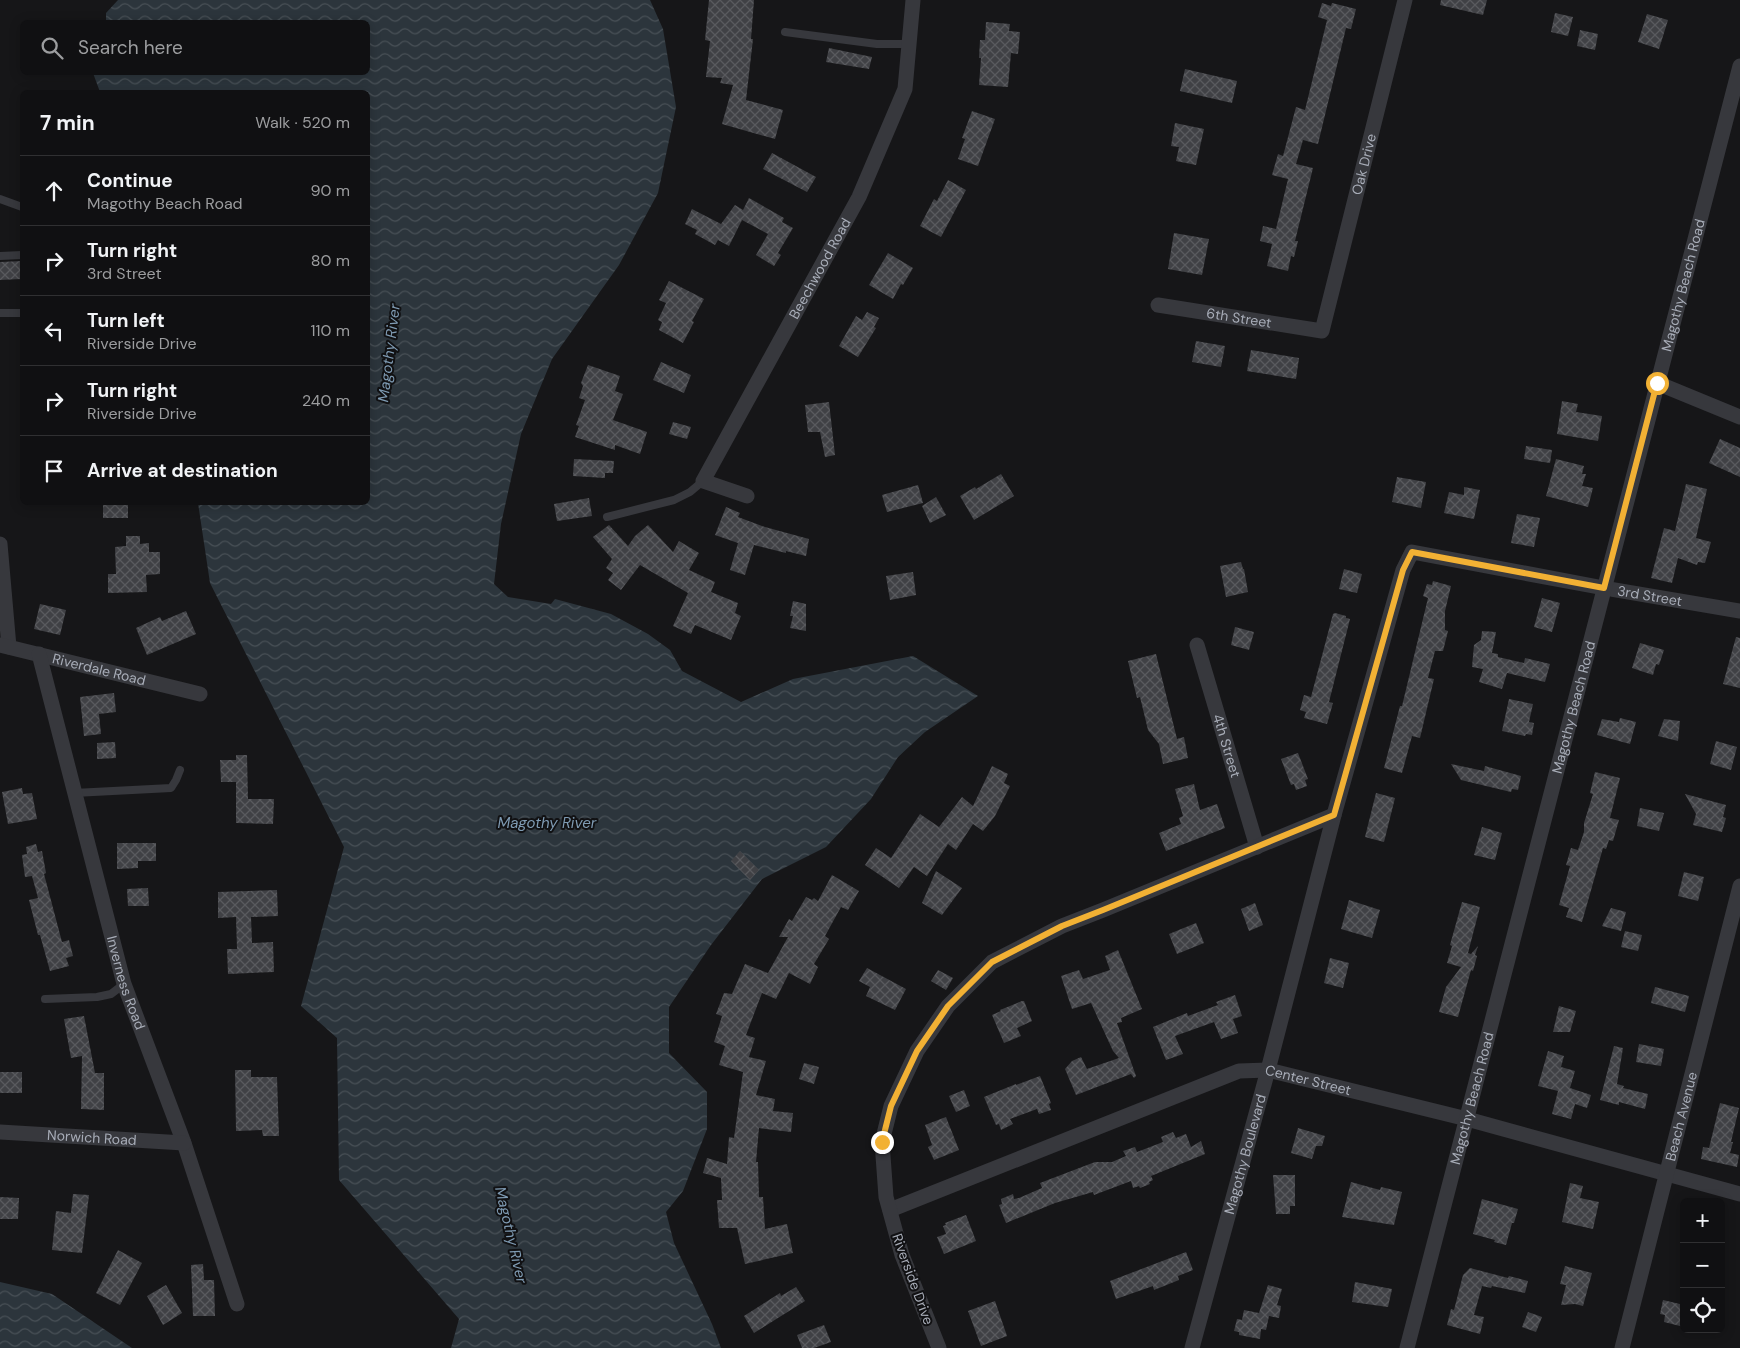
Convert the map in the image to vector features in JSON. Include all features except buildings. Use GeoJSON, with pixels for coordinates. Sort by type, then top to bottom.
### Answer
{"type":"FeatureCollection","features":[{"type":"Feature","properties":{"kind":"street","name":"Beechwood Road"},"geometry":{"type":"LineString","coordinates":[[703,481],[859,196],[905,89],[913,0]]}},
{"type":"Feature","properties":{"kind":"street","name":"Oak Drive"},"geometry":{"type":"LineString","coordinates":[[1322,330],[1405,0]]}},
{"type":"Feature","properties":{"kind":"street","name":"Magothy Beach Road"},"geometry":{"type":"LineString","coordinates":[[1407,1348],[1740,66]]}},
{"type":"Feature","properties":{"kind":"street","name":"6th Street"},"geometry":{"type":"LineString","coordinates":[[1158,305],[1322,330]]}},
{"type":"Feature","properties":{"kind":"street"},"geometry":{"type":"LineString","coordinates":[[1657,383],[1740,417]]}},
{"type":"Feature","properties":{"kind":"street"},"geometry":{"type":"LineString","coordinates":[[703,481],[747,496]]}},
{"type":"Feature","properties":{"kind":"street"},"geometry":{"type":"LineString","coordinates":[[0,544],[4,646]]}},
{"type":"Feature","properties":{"kind":"street","name":"3rd Street"},"geometry":{"type":"LineString","coordinates":[[1334,815],[1403,570],[1412,552],[1740,611]]}},
{"type":"Feature","properties":{"kind":"street","name":"4th Street"},"geometry":{"type":"LineString","coordinates":[[1196,645],[1258,847]]}},
{"type":"Feature","properties":{"kind":"street","name":"Riverdale Road"},"geometry":{"type":"LineString","coordinates":[[4,646],[200,694]]}},
{"type":"Feature","properties":{"kind":"street","name":"Inverness Road"},"geometry":{"type":"LineString","coordinates":[[39,654],[124,984],[184,1143],[237,1304]]}},
{"type":"Feature","properties":{"kind":"street","name":"Riverside Drive"},"geometry":{"type":"LineString","coordinates":[[939,1348],[902,1256],[886,1197],[882,1142],[891,1106],[917,1051],[948,1006],[992,962],[1062,926],[1334,815]]}},
{"type":"Feature","properties":{"kind":"street","name":"Magothy Boulevard"},"geometry":{"type":"LineString","coordinates":[[1192,1348],[1268,1070],[1334,815]]}},
{"type":"Feature","properties":{"kind":"street","name":"Beach Avenue"},"geometry":{"type":"LineString","coordinates":[[1622,1348],[1740,886]]}},
{"type":"Feature","properties":{"kind":"street","name":"Center Street"},"geometry":{"type":"LineString","coordinates":[[890,1210],[1239,1071],[1268,1070],[1467,1119],[1740,1194]]}},
{"type":"Feature","properties":{"kind":"street","name":"Norwich Road"},"geometry":{"type":"LineString","coordinates":[[0,1132],[184,1143]]}},
{"type":"Feature","properties":{"kind":"lane"},"geometry":{"type":"LineString","coordinates":[[785,32],[877,44],[909,44]]}},
{"type":"Feature","properties":{"kind":"lane"},"geometry":{"type":"LineString","coordinates":[[0,200],[20,205]]}},
{"type":"Feature","properties":{"kind":"lane"},"geometry":{"type":"LineString","coordinates":[[0,256],[20,255]]}},
{"type":"Feature","properties":{"kind":"lane"},"geometry":{"type":"LineString","coordinates":[[0,313],[20,313]]}},
{"type":"Feature","properties":{"kind":"lane"},"geometry":{"type":"LineString","coordinates":[[607,517],[674,500],[690,492],[703,481]]}},
{"type":"Feature","properties":{"kind":"lane"},"geometry":{"type":"LineString","coordinates":[[74,793],[171,788],[180,770]]}},
{"type":"Feature","properties":{"kind":"lane"},"geometry":{"type":"LineString","coordinates":[[45,999],[97,997],[110,994],[124,984]]}},
{"type":"Feature","properties":{"kind":"water","name":"Magothy River"},"geometry":{"type":"Polygon","coordinates":[[[118,0],[650,0],[663,29],[676,107],[658,193],[619,265],[552,359],[521,434],[501,524],[494,584],[508,597],[551,604],[555,599],[611,614],[648,634],[670,650],[682,671],[741,702],[793,679],[913,656],[978,696],[925,732],[898,757],[871,799],[826,847],[762,879],[711,945],[669,1007],[669,1053],[707,1092],[707,1129],[683,1191],[666,1212],[674,1243],[712,1324],[721,1348],[451,1348],[459,1319],[339,1180],[337,1038],[301,1006],[344,847],[210,583],[198,505],[370,505],[370,90],[99,90],[94,75],[370,75],[370,20],[106,20],[106,13],[118,0]]]}},
{"type":"Feature","properties":{"kind":"water"},"geometry":{"type":"Polygon","coordinates":[[[0,1282],[52,1294],[132,1348],[0,1348],[0,1282]]]}},
{"type":"Feature","properties":{"kind":"route"},"geometry":{"type":"LineString","coordinates":[[882,1142],[891,1106],[917,1051],[948,1006],[992,962],[1062,926],[1334,815],[1403,570],[1412,552],[1604,588],[1657,383]]}}]}
